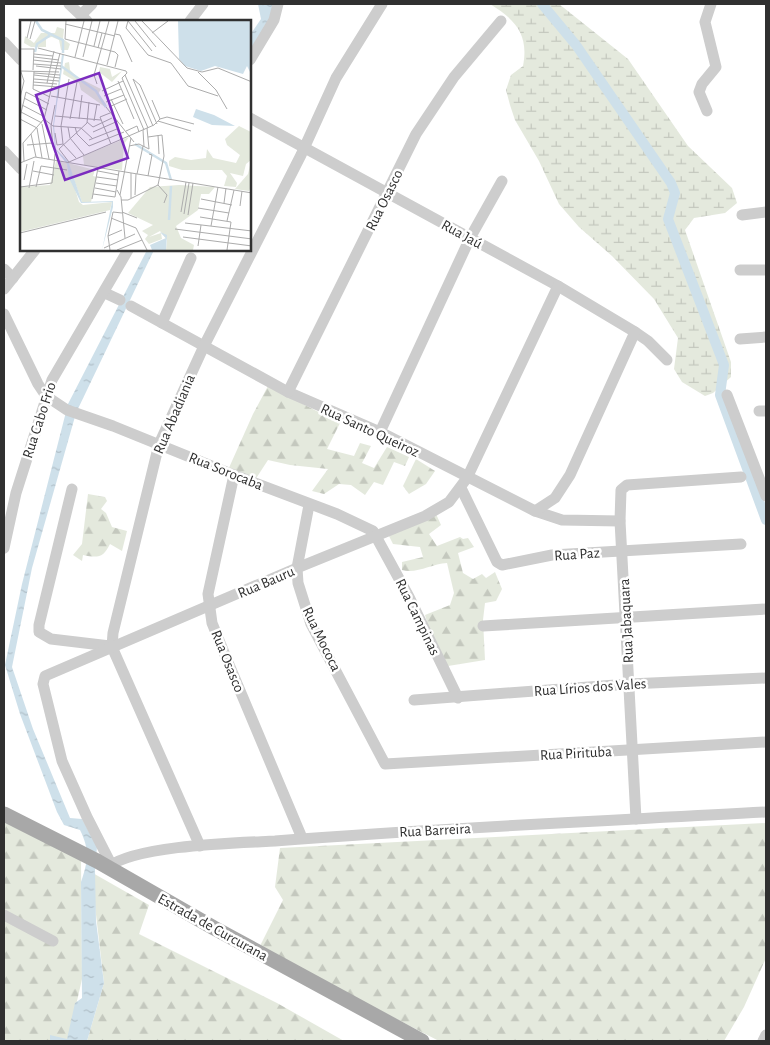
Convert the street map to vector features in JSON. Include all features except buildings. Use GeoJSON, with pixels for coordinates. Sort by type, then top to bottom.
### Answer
{"type":"FeatureCollection","features":[{"type":"Feature","properties":{"kind":"main road","name":"Estrada de Curcurana"},"geometry":{"type":"LineString","coordinates":[[4,814],[106,864],[214,928],[413,1039]]}},
{"type":"Feature","properties":{"kind":"street"},"geometry":{"type":"LineString","coordinates":[[69,4],[84,18],[92,4]]}},
{"type":"Feature","properties":{"kind":"street"},"geometry":{"type":"LineString","coordinates":[[191,20],[204,4]]}},
{"type":"Feature","properties":{"kind":"street"},"geometry":{"type":"LineString","coordinates":[[251,58],[274,20],[278,4]]}},
{"type":"Feature","properties":{"kind":"street","name":"Rua Abadiania"},"geometry":{"type":"LineString","coordinates":[[112,647],[113,633],[159,444],[204,346],[304,147],[336,78],[382,4]]}},
{"type":"Feature","properties":{"kind":"street"},"geometry":{"type":"LineString","coordinates":[[707,111],[699,92],[702,84],[716,67],[705,22],[711,4]]}},
{"type":"Feature","properties":{"kind":"street","name":"Rua Osasco"},"geometry":{"type":"LineString","coordinates":[[288,392],[416,134],[436,102],[501,21]]}},
{"type":"Feature","properties":{"kind":"street"},"geometry":{"type":"LineString","coordinates":[[4,42],[20,59]]}},
{"type":"Feature","properties":{"kind":"street","name":"Rua Jaú"},"geometry":{"type":"LineString","coordinates":[[251,119],[558,286],[635,332],[648,341],[667,360]]}},
{"type":"Feature","properties":{"kind":"street"},"geometry":{"type":"LineString","coordinates":[[4,151],[20,168]]}},
{"type":"Feature","properties":{"kind":"street"},"geometry":{"type":"LineString","coordinates":[[380,432],[470,238],[502,181]]}},
{"type":"Feature","properties":{"kind":"street"},"geometry":{"type":"LineString","coordinates":[[742,215],[766,212]]}},
{"type":"Feature","properties":{"kind":"street"},"geometry":{"type":"LineString","coordinates":[[4,289],[34,251]]}},
{"type":"Feature","properties":{"kind":"street","name":"Rua Cabo Frio"},"geometry":{"type":"LineString","coordinates":[[4,548],[16,493],[46,396],[58,368],[105,293],[127,251]]}},
{"type":"Feature","properties":{"kind":"street"},"geometry":{"type":"LineString","coordinates":[[162,323],[191,258]]}},
{"type":"Feature","properties":{"kind":"street"},"geometry":{"type":"LineString","coordinates":[[4,268],[13,278]]}},
{"type":"Feature","properties":{"kind":"street"},"geometry":{"type":"LineString","coordinates":[[740,270],[766,270]]}},
{"type":"Feature","properties":{"kind":"street","name":"Rua Bauru"},"geometry":{"type":"LineString","coordinates":[[106,864],[62,761],[43,680],[49,673],[297,568],[377,537],[436,510],[449,502],[464,483],[558,286]]}},
{"type":"Feature","properties":{"kind":"street"},"geometry":{"type":"LineString","coordinates":[[105,293],[120,300]]}},
{"type":"Feature","properties":{"kind":"street","name":"Rua Santo Queiroz"},"geometry":{"type":"LineString","coordinates":[[131,306],[288,392],[380,432],[464,483],[562,520],[620,521]]}},
{"type":"Feature","properties":{"kind":"street"},"geometry":{"type":"LineString","coordinates":[[4,314],[38,384],[46,396]]}},
{"type":"Feature","properties":{"kind":"street"},"geometry":{"type":"LineString","coordinates":[[535,511],[554,498],[570,474],[606,391],[635,332]]}},
{"type":"Feature","properties":{"kind":"street"},"geometry":{"type":"LineString","coordinates":[[740,339],[766,337]]}},
{"type":"Feature","properties":{"kind":"street"},"geometry":{"type":"LineString","coordinates":[[727,395],[766,496]]}},
{"type":"Feature","properties":{"kind":"street","name":"Rua Sorocaba"},"geometry":{"type":"LineString","coordinates":[[46,396],[67,410],[159,444],[366,526],[377,537]]}},
{"type":"Feature","properties":{"kind":"street","name":"Rua Osasco"},"geometry":{"type":"LineString","coordinates":[[234,475],[210,585],[209,606],[225,655],[302,838]]}},
{"type":"Feature","properties":{"kind":"street","name":"Rua Jabaquara"},"geometry":{"type":"LineString","coordinates":[[636,819],[634,750],[621,550],[621,490],[627,485],[741,477]]}},
{"type":"Feature","properties":{"kind":"street","name":"Rua Paz"},"geometry":{"type":"LineString","coordinates":[[464,483],[499,565],[509,565],[537,557],[621,550],[741,544]]}},
{"type":"Feature","properties":{"kind":"street"},"geometry":{"type":"LineString","coordinates":[[72,489],[39,625],[39,632],[51,639],[112,647],[200,846]]}},
{"type":"Feature","properties":{"kind":"street","name":"Rua Mococa"},"geometry":{"type":"LineString","coordinates":[[309,505],[297,568],[298,583],[311,624],[385,764]]}},
{"type":"Feature","properties":{"kind":"street","name":"Rua Campinas"},"geometry":{"type":"LineString","coordinates":[[377,537],[458,698]]}},
{"type":"Feature","properties":{"kind":"street"},"geometry":{"type":"LineString","coordinates":[[483,626],[766,609]]}},
{"type":"Feature","properties":{"kind":"street","name":"Rua Lírios dos Vales"},"geometry":{"type":"LineString","coordinates":[[414,700],[629,684],[766,678]]}},
{"type":"Feature","properties":{"kind":"street","name":"Rua Pirituba"},"geometry":{"type":"LineString","coordinates":[[385,764],[766,742]]}},
{"type":"Feature","properties":{"kind":"street","name":"Rua Barreira"},"geometry":{"type":"LineString","coordinates":[[106,864],[138,854],[200,846],[302,838],[766,812]]}},
{"type":"Feature","properties":{"kind":"street"},"geometry":{"type":"LineString","coordinates":[[4,915],[53,941]]}},
{"type":"Feature","properties":{"kind":"street"},"geometry":{"type":"LineString","coordinates":[[763,1041],[766,1035]]}},
{"type":"Feature","properties":{"kind":"green space"},"geometry":{"type":"Polygon","coordinates":[[[490,4],[559,4],[628,59],[688,146],[732,188],[737,203],[725,213],[694,218],[685,230],[731,362],[731,377],[713,393],[705,396],[682,382],[674,369],[678,338],[654,299],[612,256],[579,227],[559,204],[539,161],[515,120],[506,90],[511,75],[523,66],[524,45],[522,37],[513,22],[490,4]]]}},
{"type":"Feature","properties":{"kind":"green space"},"geometry":{"type":"Polygon","coordinates":[[[268,386],[340,423],[327,449],[354,456],[360,443],[371,446],[362,463],[374,468],[387,447],[409,457],[405,466],[394,462],[383,485],[374,482],[365,495],[351,485],[339,484],[324,494],[312,491],[328,469],[290,465],[268,460],[255,480],[228,470],[253,414],[268,386]]]}},
{"type":"Feature","properties":{"kind":"green space"},"geometry":{"type":"Polygon","coordinates":[[[416,459],[435,471],[426,484],[409,494],[403,486],[416,459]]]}},
{"type":"Feature","properties":{"kind":"green space"},"geometry":{"type":"Polygon","coordinates":[[[88,494],[105,497],[107,501],[101,509],[106,513],[112,527],[127,531],[122,551],[110,544],[100,556],[83,555],[82,561],[73,555],[82,544],[88,494]]]}},
{"type":"Feature","properties":{"kind":"green space"},"geometry":{"type":"Polygon","coordinates":[[[436,514],[441,525],[429,534],[437,546],[460,537],[463,539],[468,538],[474,547],[458,553],[463,573],[473,579],[482,574],[486,578],[495,572],[502,589],[496,601],[485,603],[483,620],[485,660],[448,666],[431,636],[425,615],[450,605],[454,593],[447,563],[413,571],[402,570],[402,562],[423,557],[420,547],[393,544],[389,536],[436,514]]]}},
{"type":"Feature","properties":{"kind":"green space"},"geometry":{"type":"Polygon","coordinates":[[[4,821],[81,859],[82,979],[68,1041],[4,1041],[4,821]]]}},
{"type":"Feature","properties":{"kind":"green space"},"geometry":{"type":"Polygon","coordinates":[[[766,823],[766,958],[744,1007],[724,1041],[439,1041],[259,948],[283,900],[275,887],[280,848],[766,823]]]}},
{"type":"Feature","properties":{"kind":"green space"},"geometry":{"type":"Polygon","coordinates":[[[91,872],[149,905],[139,934],[277,1003],[344,1041],[87,1041],[104,983],[91,872]]]}},
{"type":"Feature","properties":{"kind":"water"},"geometry":{"type":"Polygon","coordinates":[[[258,4],[282,4],[251,52],[251,34],[261,19],[258,4]]]}},
{"type":"Feature","properties":{"kind":"water"},"geometry":{"type":"Polygon","coordinates":[[[146,251],[154,251],[76,413],[32,568],[12,667],[33,729],[70,818],[82,819],[97,847],[95,870],[96,921],[104,983],[87,1041],[50,1041],[50,1035],[67,1039],[75,1003],[82,998],[81,882],[87,850],[80,830],[64,825],[57,812],[20,714],[5,665],[22,584],[68,404],[146,251]]]}},
{"type":"Feature","properties":{"kind":"waterway"},"geometry":{"type":"LineString","coordinates":[[542,4],[576,45],[671,183],[675,193],[668,219],[724,365],[720,395],[766,520]]}}]}
